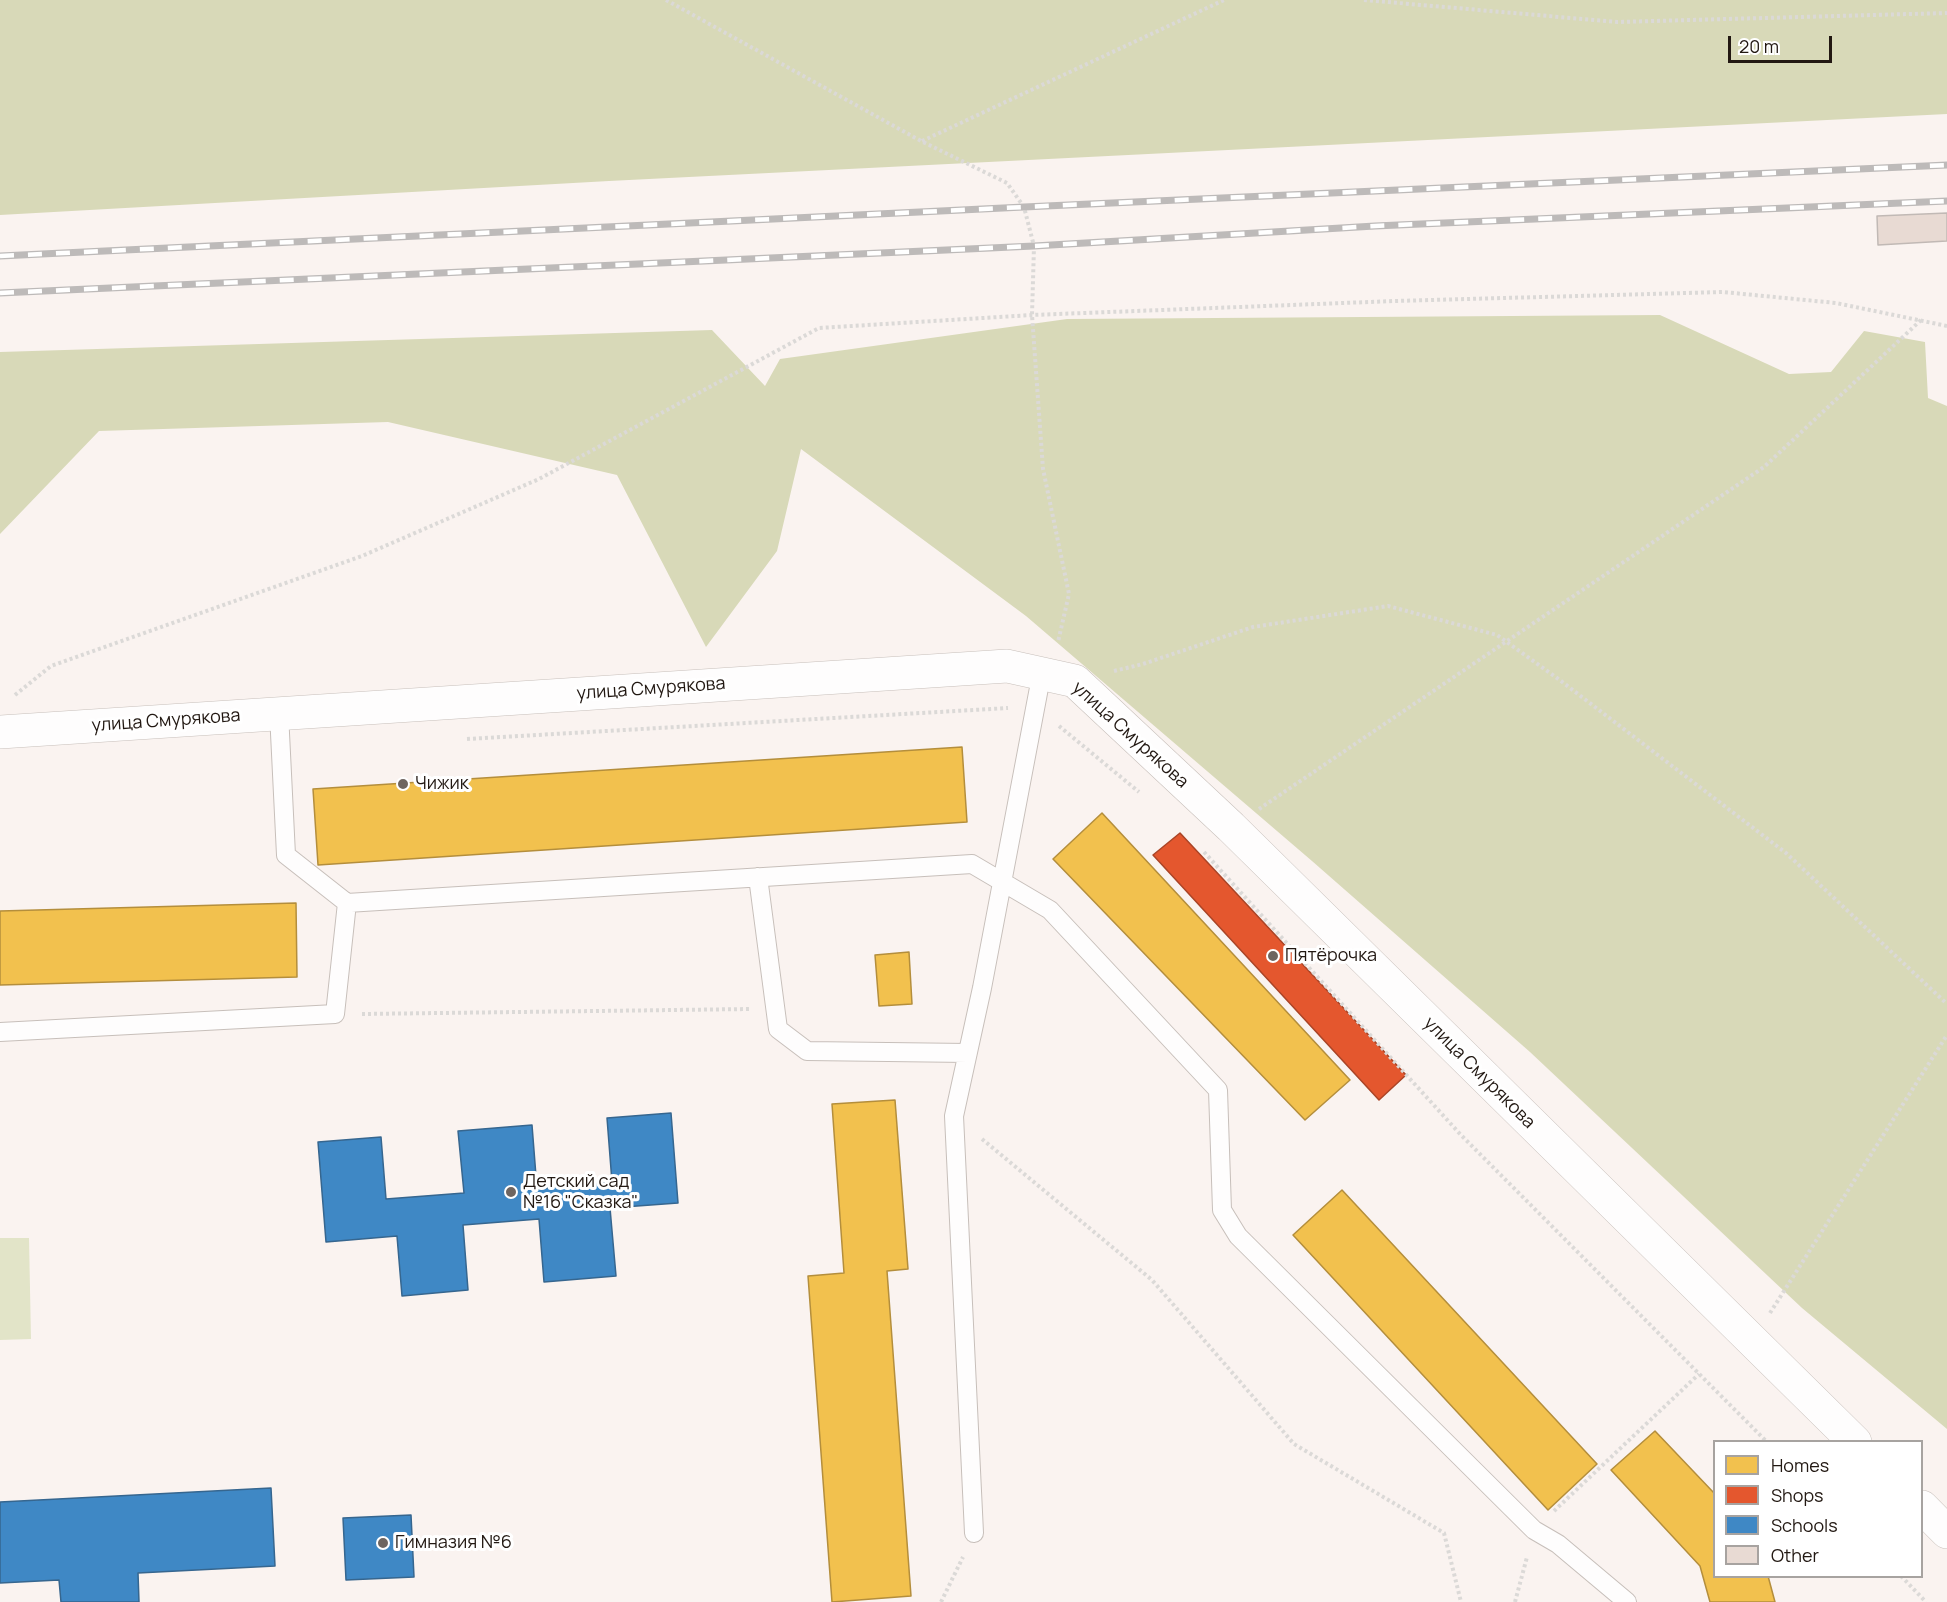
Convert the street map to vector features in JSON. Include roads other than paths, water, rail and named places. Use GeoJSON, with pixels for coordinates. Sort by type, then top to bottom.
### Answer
{"type":"FeatureCollection","features":[{"type":"Feature","properties":{"kind":"street","name":"улица Смурякова"},"geometry":{"type":"LineString","coordinates":[[0,732],[1007,666],[1056,676],[1231,828],[1852,1440]]}},
{"type":"Feature","properties":{"kind":"street"},"geometry":{"type":"LineString","coordinates":[[1923,1508],[1947,1532]]}},
{"type":"Feature","properties":{"kind":"lane"},"geometry":{"type":"LineString","coordinates":[[974,1533],[954,1116],[1003,881],[1035,707],[1056,676]]}},
{"type":"Feature","properties":{"kind":"lane"},"geometry":{"type":"LineString","coordinates":[[279,713],[286,855],[347,903],[972,864],[1050,910],[1218,1090],[1222,1209],[1238,1236],[1534,1530],[1558,1544],[1627,1602]]}},
{"type":"Feature","properties":{"kind":"lane"},"geometry":{"type":"LineString","coordinates":[[758,878],[778,1029],[807,1052],[968,1053]]}},
{"type":"Feature","properties":{"kind":"lane"},"geometry":{"type":"LineString","coordinates":[[0,1032],[335,1014],[347,903]]}},
{"type":"Feature","properties":{"kind":"railway"},"geometry":{"type":"LineString","coordinates":[[0,256],[1947,165]]}},
{"type":"Feature","properties":{"kind":"railway"},"geometry":{"type":"LineString","coordinates":[[0,293],[1034,246],[1375,226],[1947,201]]}},
{"type":"Feature","properties":{"kind":"place","name":"Чижик"},"geometry":{"type":"Point","coordinates":[403,784]}},
{"type":"Feature","properties":{"kind":"place","name":"Пятёрочка"},"geometry":{"type":"Point","coordinates":[1273,956]}},
{"type":"Feature","properties":{"kind":"place","name":"Детский сад №16 \"Сказка\""},"geometry":{"type":"Point","coordinates":[511,1192]}},
{"type":"Feature","properties":{"kind":"place","name":"Гимназия №6"},"geometry":{"type":"Point","coordinates":[383,1543]}}]}
